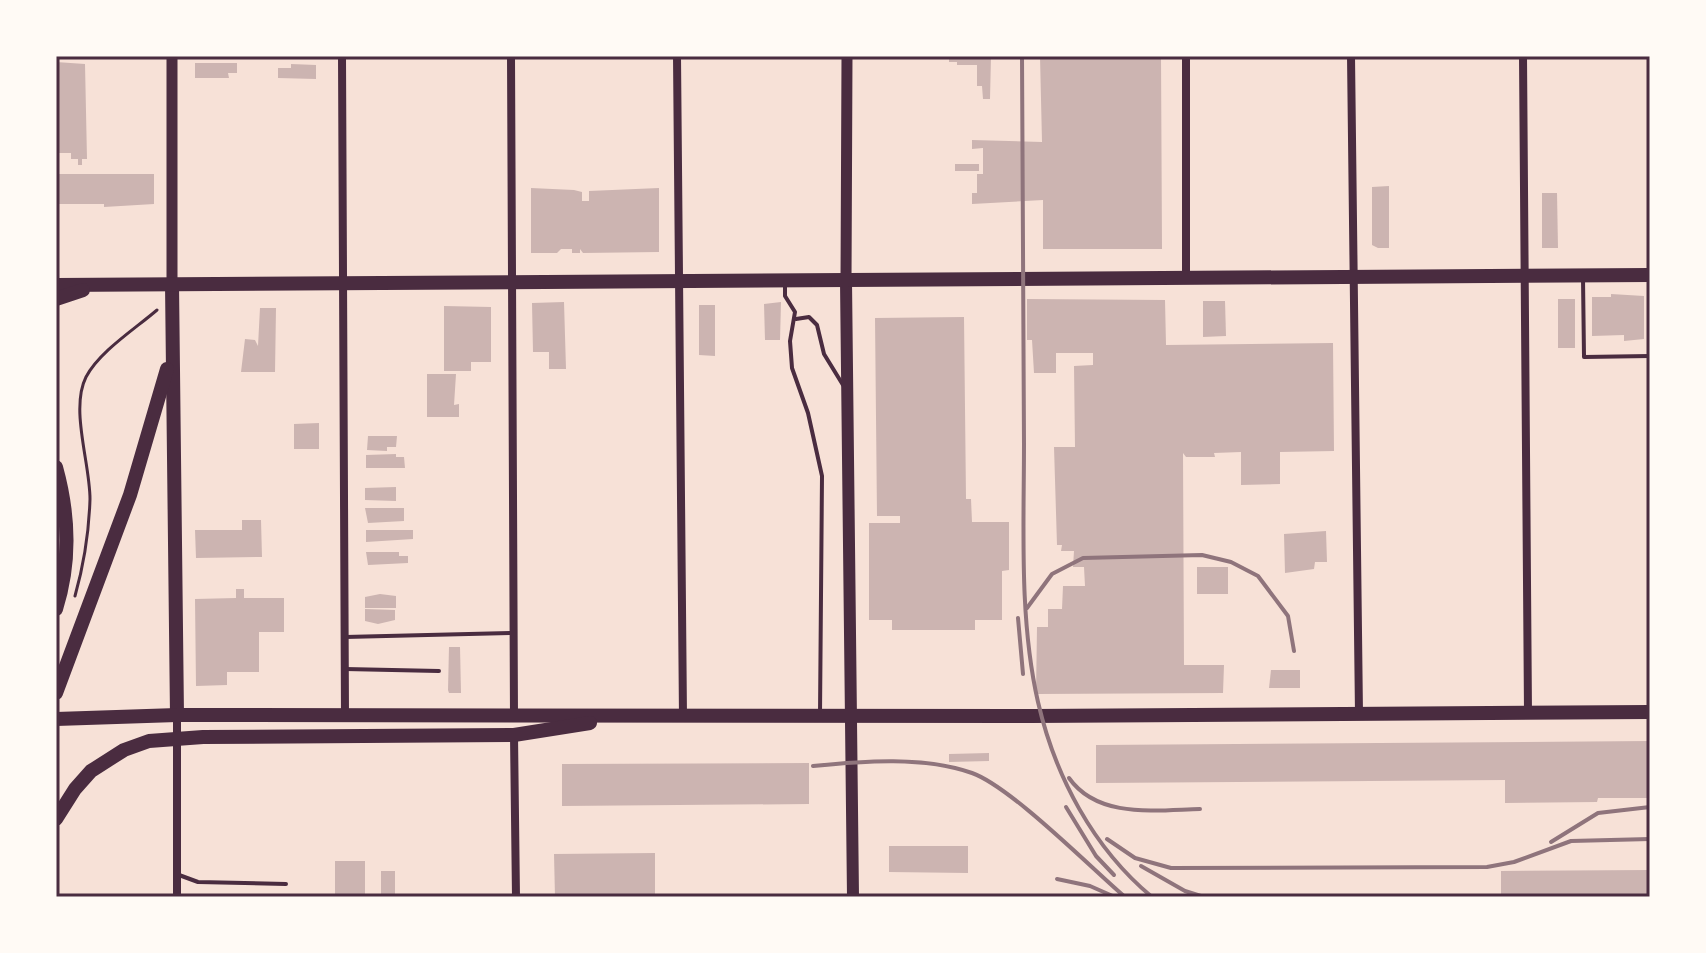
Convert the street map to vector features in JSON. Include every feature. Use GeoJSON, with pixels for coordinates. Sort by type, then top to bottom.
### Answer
{"type":"FeatureCollection","features":[{"type":"Feature","properties":{"kind":"main road"},"geometry":{"type":"LineString","coordinates":[[56,285],[1650,275]]}},
{"type":"Feature","properties":{"kind":"main road"},"geometry":{"type":"LineString","coordinates":[[846,281],[853,897]]}},
{"type":"Feature","properties":{"kind":"main road"},"geometry":{"type":"LineString","coordinates":[[56,299],[98,284]]}},
{"type":"Feature","properties":{"kind":"main road"},"geometry":{"type":"LineString","coordinates":[[172,284],[177,715]]}},
{"type":"Feature","properties":{"kind":"main road"},"geometry":{"type":"LineString","coordinates":[[56,693],[137,474],[172,344]]}},
{"type":"Feature","properties":{"kind":"main road"},"geometry":{"type":"LineString","coordinates":[[56,467],[63,493],[67,554],[56,609]]}},
{"type":"Feature","properties":{"kind":"main road"},"geometry":{"type":"LineString","coordinates":[[56,719],[177,715],[820,717],[1650,712]]}},
{"type":"Feature","properties":{"kind":"main road"},"geometry":{"type":"LineString","coordinates":[[56,819],[84,779],[124,750],[172,737],[514,735],[632,716]]}},
{"type":"Feature","properties":{"kind":"street"},"geometry":{"type":"LineString","coordinates":[[172,56],[172,284]]}},
{"type":"Feature","properties":{"kind":"street"},"geometry":{"type":"LineString","coordinates":[[342,56],[345,715]]}},
{"type":"Feature","properties":{"kind":"street"},"geometry":{"type":"LineString","coordinates":[[511,56],[514,716]]}},
{"type":"Feature","properties":{"kind":"street"},"geometry":{"type":"LineString","coordinates":[[677,56],[683,717]]}},
{"type":"Feature","properties":{"kind":"street"},"geometry":{"type":"LineString","coordinates":[[846,281],[847,56]]}},
{"type":"Feature","properties":{"kind":"street"},"geometry":{"type":"LineString","coordinates":[[1186,56],[1186,278]]}},
{"type":"Feature","properties":{"kind":"street"},"geometry":{"type":"LineString","coordinates":[[1351,56],[1359,714]]}},
{"type":"Feature","properties":{"kind":"street"},"geometry":{"type":"LineString","coordinates":[[1523,56],[1528,713]]}},
{"type":"Feature","properties":{"kind":"street"},"geometry":{"type":"LineString","coordinates":[[177,715],[177,897]]}},
{"type":"Feature","properties":{"kind":"street"},"geometry":{"type":"LineString","coordinates":[[514,735],[516,897]]}},
{"type":"Feature","properties":{"kind":"lane"},"geometry":{"type":"LineString","coordinates":[[1583,275],[1584,357],[1650,356]]}},
{"type":"Feature","properties":{"kind":"lane"},"geometry":{"type":"LineString","coordinates":[[785,281],[785,296],[793,306],[795,321],[790,341],[792,369],[808,413],[822,476],[820,717]]}},
{"type":"Feature","properties":{"kind":"lane"},"geometry":{"type":"LineString","coordinates":[[795,321],[804,316],[817,325],[824,354],[846,390]]}},
{"type":"Feature","properties":{"kind":"lane"},"geometry":{"type":"LineString","coordinates":[[345,637],[513,633]]}},
{"type":"Feature","properties":{"kind":"lane"},"geometry":{"type":"LineString","coordinates":[[345,669],[439,671]]}},
{"type":"Feature","properties":{"kind":"lane"},"geometry":{"type":"LineString","coordinates":[[177,874],[198,882],[286,884]]}},
{"type":"Feature","properties":{"kind":"path"},"geometry":{"type":"LineString","coordinates":[[73,604],[86,548],[90,501],[80,413],[83,384],[95,364],[157,310]]}},
{"type":"Feature","properties":{"kind":"building"},"geometry":{"type":"Polygon","coordinates":[[[949,56],[991,56],[990,99],[983,99],[982,86],[977,86],[977,65],[957,65],[957,62],[949,62],[949,56]]]}},
{"type":"Feature","properties":{"kind":"building"},"geometry":{"type":"Polygon","coordinates":[[[1040,56],[1161,56],[1162,249],[1043,249],[1043,200],[972,204],[972,193],[977,193],[977,174],[983,174],[983,148],[972,149],[972,140],[1042,142],[1040,56]]]}},
{"type":"Feature","properties":{"kind":"building"},"geometry":{"type":"Polygon","coordinates":[[[56,62],[85,64],[87,159],[82,159],[82,165],[78,165],[78,159],[71,159],[71,153],[56,153],[56,62]]]}},
{"type":"Feature","properties":{"kind":"building"},"geometry":{"type":"Polygon","coordinates":[[[195,63],[237,63],[237,73],[228,73],[229,78],[195,78],[195,63]]]}},
{"type":"Feature","properties":{"kind":"building"},"geometry":{"type":"Polygon","coordinates":[[[291,64],[316,65],[316,79],[278,78],[278,68],[291,68],[291,64]]]}},
{"type":"Feature","properties":{"kind":"building"},"geometry":{"type":"Polygon","coordinates":[[[955,164],[979,164],[979,171],[955,171],[955,164]]]}},
{"type":"Feature","properties":{"kind":"building"},"geometry":{"type":"Polygon","coordinates":[[[56,174],[154,174],[154,204],[104,207],[104,204],[56,204],[56,174]]]}},
{"type":"Feature","properties":{"kind":"building"},"geometry":{"type":"Polygon","coordinates":[[[1389,186],[1389,248],[1378,248],[1372,245],[1372,187],[1389,186]]]}},
{"type":"Feature","properties":{"kind":"building"},"geometry":{"type":"Polygon","coordinates":[[[531,188],[574,190],[582,192],[582,201],[589,201],[589,191],[659,188],[659,252],[583,253],[580,249],[580,253],[572,253],[572,249],[561,249],[557,253],[531,253],[531,188]]]}},
{"type":"Feature","properties":{"kind":"building"},"geometry":{"type":"Polygon","coordinates":[[[1542,193],[1557,193],[1558,248],[1542,248],[1542,193]]]}},
{"type":"Feature","properties":{"kind":"building"},"geometry":{"type":"Polygon","coordinates":[[[1611,294],[1644,296],[1644,339],[1624,341],[1624,335],[1592,336],[1592,297],[1611,297],[1611,294]]]}},
{"type":"Feature","properties":{"kind":"building"},"geometry":{"type":"Polygon","coordinates":[[[1027,299],[1165,300],[1166,345],[1333,343],[1334,451],[1280,452],[1280,484],[1241,485],[1241,452],[1214,453],[1215,457],[1186,457],[1183,453],[1184,665],[1224,665],[1223,693],[1036,694],[1037,627],[1048,627],[1048,609],[1062,609],[1063,586],[1085,586],[1084,567],[1073,567],[1074,551],[1061,551],[1062,545],[1057,545],[1054,447],[1075,447],[1074,366],[1093,365],[1093,353],[1056,353],[1056,373],[1034,373],[1032,340],[1027,340],[1027,299]]]}},
{"type":"Feature","properties":{"kind":"building"},"geometry":{"type":"Polygon","coordinates":[[[1558,299],[1575,299],[1575,348],[1558,348],[1558,299]]]}},
{"type":"Feature","properties":{"kind":"building"},"geometry":{"type":"Polygon","coordinates":[[[1203,301],[1225,301],[1226,336],[1203,337],[1203,301]]]}},
{"type":"Feature","properties":{"kind":"building"},"geometry":{"type":"Polygon","coordinates":[[[564,302],[566,369],[549,369],[549,352],[533,352],[532,303],[564,302]]]}},
{"type":"Feature","properties":{"kind":"building"},"geometry":{"type":"Polygon","coordinates":[[[781,302],[780,340],[765,340],[764,304],[781,302]]]}},
{"type":"Feature","properties":{"kind":"building"},"geometry":{"type":"Polygon","coordinates":[[[699,305],[715,305],[715,356],[699,355],[699,305]]]}},
{"type":"Feature","properties":{"kind":"building"},"geometry":{"type":"Polygon","coordinates":[[[444,306],[491,307],[491,362],[471,362],[471,371],[444,371],[444,306]]]}},
{"type":"Feature","properties":{"kind":"building"},"geometry":{"type":"Polygon","coordinates":[[[260,308],[276,308],[275,372],[241,372],[245,339],[255,340],[258,346],[260,308]]]}},
{"type":"Feature","properties":{"kind":"building"},"geometry":{"type":"Polygon","coordinates":[[[964,317],[966,499],[971,499],[972,522],[1009,522],[1009,570],[1002,571],[1002,620],[975,620],[975,630],[892,630],[892,620],[869,620],[869,523],[900,523],[900,516],[877,516],[875,318],[964,317]]]}},
{"type":"Feature","properties":{"kind":"building"},"geometry":{"type":"Polygon","coordinates":[[[427,374],[456,374],[454,405],[459,404],[459,417],[427,417],[427,374]]]}},
{"type":"Feature","properties":{"kind":"building"},"geometry":{"type":"Polygon","coordinates":[[[319,423],[319,449],[294,449],[294,424],[319,423]]]}},
{"type":"Feature","properties":{"kind":"building"},"geometry":{"type":"Polygon","coordinates":[[[368,436],[397,436],[396,447],[387,447],[387,451],[367,450],[368,436]]]}},
{"type":"Feature","properties":{"kind":"building"},"geometry":{"type":"Polygon","coordinates":[[[396,454],[396,457],[404,457],[405,468],[366,468],[366,455],[396,454]]]}},
{"type":"Feature","properties":{"kind":"building"},"geometry":{"type":"Polygon","coordinates":[[[396,487],[396,501],[365,500],[365,488],[396,487]]]}},
{"type":"Feature","properties":{"kind":"building"},"geometry":{"type":"Polygon","coordinates":[[[365,508],[404,508],[404,521],[368,523],[365,508]]]}},
{"type":"Feature","properties":{"kind":"building"},"geometry":{"type":"Polygon","coordinates":[[[242,520],[261,520],[262,557],[196,558],[195,530],[242,530],[242,520]]]}},
{"type":"Feature","properties":{"kind":"building"},"geometry":{"type":"Polygon","coordinates":[[[366,530],[413,530],[413,539],[366,542],[366,530]]]}},
{"type":"Feature","properties":{"kind":"building"},"geometry":{"type":"Polygon","coordinates":[[[1326,531],[1327,562],[1315,562],[1314,569],[1285,573],[1284,534],[1326,531]]]}},
{"type":"Feature","properties":{"kind":"building"},"geometry":{"type":"Polygon","coordinates":[[[366,552],[399,552],[399,556],[408,556],[408,563],[368,565],[366,552]]]}},
{"type":"Feature","properties":{"kind":"building"},"geometry":{"type":"Polygon","coordinates":[[[1197,567],[1228,567],[1228,594],[1197,594],[1197,567]]]}},
{"type":"Feature","properties":{"kind":"building"},"geometry":{"type":"Polygon","coordinates":[[[236,589],[244,589],[244,598],[284,598],[284,632],[259,632],[259,672],[227,672],[227,685],[196,686],[195,599],[236,598],[236,589]]]}},
{"type":"Feature","properties":{"kind":"building"},"geometry":{"type":"Polygon","coordinates":[[[380,594],[396,596],[396,608],[365,608],[365,597],[380,594]]]}},
{"type":"Feature","properties":{"kind":"building"},"geometry":{"type":"Polygon","coordinates":[[[365,609],[395,610],[395,620],[378,624],[365,621],[365,609]]]}},
{"type":"Feature","properties":{"kind":"building"},"geometry":{"type":"Polygon","coordinates":[[[449,647],[460,647],[461,693],[449,693],[448,690],[449,647]]]}},
{"type":"Feature","properties":{"kind":"building"},"geometry":{"type":"Polygon","coordinates":[[[1271,670],[1300,670],[1300,688],[1269,688],[1271,670]]]}},
{"type":"Feature","properties":{"kind":"building"},"geometry":{"type":"Polygon","coordinates":[[[1650,741],[1650,798],[1505,803],[1505,780],[1096,783],[1096,745],[1650,741]]]}},
{"type":"Feature","properties":{"kind":"building"},"geometry":{"type":"Polygon","coordinates":[[[989,753],[989,761],[949,762],[949,754],[989,753]]]}},
{"type":"Feature","properties":{"kind":"building"},"geometry":{"type":"Polygon","coordinates":[[[809,763],[809,804],[562,806],[562,764],[809,763]]]}},
{"type":"Feature","properties":{"kind":"building"},"geometry":{"type":"Polygon","coordinates":[[[889,846],[968,846],[968,873],[889,872],[889,846]]]}},
{"type":"Feature","properties":{"kind":"building"},"geometry":{"type":"Polygon","coordinates":[[[655,853],[655,897],[555,897],[554,854],[655,853]]]}},
{"type":"Feature","properties":{"kind":"building"},"geometry":{"type":"Polygon","coordinates":[[[335,861],[365,861],[365,897],[335,897],[335,861]]]}},
{"type":"Feature","properties":{"kind":"building"},"geometry":{"type":"Polygon","coordinates":[[[1650,870],[1650,897],[1501,897],[1501,871],[1650,870]]]}},
{"type":"Feature","properties":{"kind":"building"},"geometry":{"type":"Polygon","coordinates":[[[381,871],[395,871],[395,897],[381,897],[381,871]]]}},
{"type":"Feature","properties":{"kind":"railway"},"geometry":{"type":"LineString","coordinates":[[1022,56],[1024,573],[1032,670],[1045,730],[1079,809],[1112,856],[1152,897]]}},
{"type":"Feature","properties":{"kind":"railway"},"geometry":{"type":"LineString","coordinates":[[1027,608],[1052,574],[1083,558],[1202,555],[1231,562],[1258,576],[1288,616],[1294,651]]}},
{"type":"Feature","properties":{"kind":"railway"},"geometry":{"type":"LineString","coordinates":[[1018,618],[1023,674]]}},
{"type":"Feature","properties":{"kind":"railway"},"geometry":{"type":"LineString","coordinates":[[813,766],[914,762],[972,773],[1028,810],[1125,897]]}},
{"type":"Feature","properties":{"kind":"railway"},"geometry":{"type":"LineString","coordinates":[[1069,778],[1081,791],[1112,806],[1147,810],[1200,809]]}},
{"type":"Feature","properties":{"kind":"railway"},"geometry":{"type":"LineString","coordinates":[[1066,807],[1096,856],[1114,875]]}},
{"type":"Feature","properties":{"kind":"railway"},"geometry":{"type":"LineString","coordinates":[[1551,842],[1598,813],[1650,807]]}},
{"type":"Feature","properties":{"kind":"railway"},"geometry":{"type":"LineString","coordinates":[[1107,839],[1135,858],[1171,868],[1487,867],[1514,862],[1571,841],[1650,839]]}},
{"type":"Feature","properties":{"kind":"railway"},"geometry":{"type":"LineString","coordinates":[[1141,866],[1185,891],[1204,897]]}},
{"type":"Feature","properties":{"kind":"railway"},"geometry":{"type":"LineString","coordinates":[[1057,879],[1090,886],[1115,897]]}}]}
